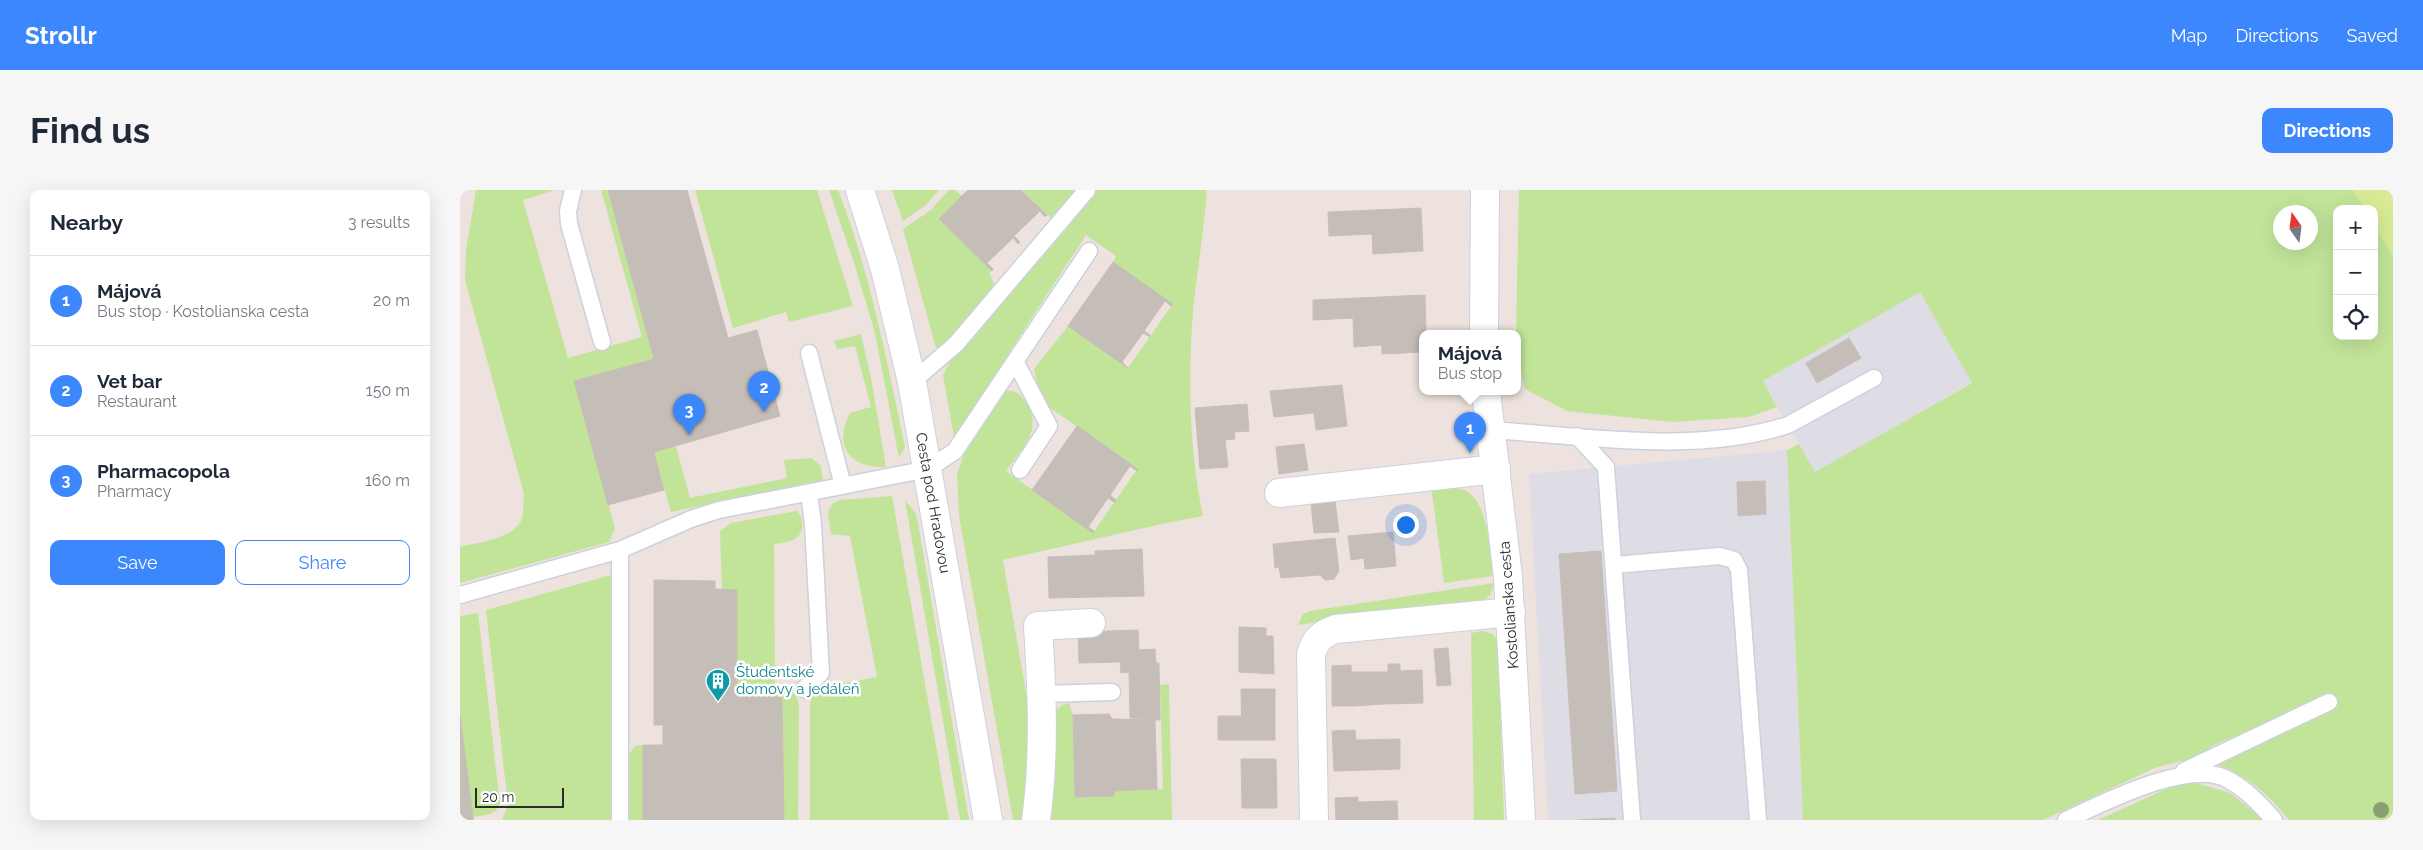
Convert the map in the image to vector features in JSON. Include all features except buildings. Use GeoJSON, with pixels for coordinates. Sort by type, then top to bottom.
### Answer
{"type":"FeatureCollection","features":[{"type":"Feature","properties":{"kind":"street","name":"Cesta pod Hradovou"},"geometry":{"type":"LineString","coordinates":[[860,190],[885,269],[912,382],[988,820]]}},
{"type":"Feature","properties":{"kind":"street"},"geometry":{"type":"LineString","coordinates":[[1484,330],[1485,190]]}},
{"type":"Feature","properties":{"kind":"street","name":"Kostolianska cesta"},"geometry":{"type":"LineString","coordinates":[[1486,395],[1511,612],[1520,820]]}},
{"type":"Feature","properties":{"kind":"street"},"geometry":{"type":"LineString","coordinates":[[1279,493],[1496,469]]}},
{"type":"Feature","properties":{"kind":"street"},"geometry":{"type":"LineString","coordinates":[[1314,820],[1311,654],[1315,643],[1323,633],[1336,629],[1511,612]]}},
{"type":"Feature","properties":{"kind":"street"},"geometry":{"type":"LineString","coordinates":[[1036,820],[1040,790],[1042,694],[1038,626],[1091,624]]}},
{"type":"Feature","properties":{"kind":"lane"},"geometry":{"type":"LineString","coordinates":[[573,190],[568,211],[569,224],[602,342]]}},
{"type":"Feature","properties":{"kind":"lane"},"geometry":{"type":"LineString","coordinates":[[912,382],[956,344],[1087,190]]}},
{"type":"Feature","properties":{"kind":"lane"},"geometry":{"type":"LineString","coordinates":[[460,595],[620,550],[691,518],[719,510],[928,468],[954,451],[1089,252]]}},
{"type":"Feature","properties":{"kind":"lane"},"geometry":{"type":"LineString","coordinates":[[809,353],[843,486]]}},
{"type":"Feature","properties":{"kind":"lane"},"geometry":{"type":"LineString","coordinates":[[1015,362],[1049,426],[1020,470]]}},
{"type":"Feature","properties":{"kind":"lane"},"geometry":{"type":"LineString","coordinates":[[1490,430],[1664,442],[1721,439],[1774,430],[1809,416],[1874,378]]}},
{"type":"Feature","properties":{"kind":"lane"},"geometry":{"type":"LineString","coordinates":[[1577,436],[1606,467],[1632,820]]}},
{"type":"Feature","properties":{"kind":"lane"},"geometry":{"type":"LineString","coordinates":[[804,689],[821,673],[813,524],[809,493]]}},
{"type":"Feature","properties":{"kind":"lane"},"geometry":{"type":"LineString","coordinates":[[620,550],[620,820]]}},
{"type":"Feature","properties":{"kind":"lane"},"geometry":{"type":"LineString","coordinates":[[1614,565],[1720,556],[1734,560],[1739,570],[1758,820]]}},
{"type":"Feature","properties":{"kind":"lane"},"geometry":{"type":"LineString","coordinates":[[1042,694],[1112,692]]}},
{"type":"Feature","properties":{"kind":"lane"},"geometry":{"type":"LineString","coordinates":[[2066,820],[2133,790],[2171,778],[2329,702]]}},
{"type":"Feature","properties":{"kind":"lane"},"geometry":{"type":"LineString","coordinates":[[2171,778],[2207,773],[2224,778],[2245,790],[2274,820]]}},
{"type":"Feature","properties":{"kind":"shaded area"},"geometry":{"type":"Polygon","coordinates":[[[1920,291],[1972,382],[1815,473],[1763,381],[1920,291]]]}},
{"type":"Feature","properties":{"kind":"shaded area"},"geometry":{"type":"Polygon","coordinates":[[[1787,450],[1803,820],[1548,820],[1529,474],[1787,450]]]}},
{"type":"Feature","properties":{"kind":"green space"},"geometry":{"type":"Polygon","coordinates":[[[476,190],[555,190],[523,200],[568,358],[642,337],[601,190],[608,190],[654,359],[574,381],[615,528],[609,542],[460,583],[460,547],[494,539],[510,532],[521,521],[524,494],[465,280],[466,250],[476,190]]]}},
{"type":"Feature","properties":{"kind":"green space"},"geometry":{"type":"Polygon","coordinates":[[[695,190],[817,190],[853,306],[789,322],[786,312],[733,328],[695,190]]]}},
{"type":"Feature","properties":{"kind":"green space"},"geometry":{"type":"Polygon","coordinates":[[[829,190],[838,190],[869,285],[905,447],[899,458],[875,333],[829,190]]]}},
{"type":"Feature","properties":{"kind":"green space"},"geometry":{"type":"Polygon","coordinates":[[[892,190],[939,190],[926,205],[903,221],[892,190]]]}},
{"type":"Feature","properties":{"kind":"green space"},"geometry":{"type":"Polygon","coordinates":[[[949,190],[955,190],[962,196],[939,219],[992,271],[989,273],[994,284],[991,290],[941,347],[936,348],[903,229],[931,210],[949,190]]]}},
{"type":"Feature","properties":{"kind":"green space"},"geometry":{"type":"Polygon","coordinates":[[[1022,190],[1078,190],[1058,217],[1051,218],[1022,190]]]}},
{"type":"Feature","properties":{"kind":"green space"},"geometry":{"type":"Polygon","coordinates":[[[1096,190],[1207,190],[1193,311],[1190,362],[1192,440],[1203,516],[1003,560],[1029,710],[1029,820],[1013,820],[959,516],[957,474],[968,444],[1001,392],[1015,392],[1022,397],[1029,408],[1032,417],[1032,427],[1025,445],[1006,471],[1093,533],[1138,468],[1050,408],[1038,388],[1034,369],[1068,326],[1128,368],[1172,305],[1113,262],[1116,256],[1086,235],[954,437],[943,375],[951,360],[1066,230],[1096,190]]]}},
{"type":"Feature","properties":{"kind":"green space"},"geometry":{"type":"Polygon","coordinates":[[[1519,190],[2393,190],[2393,820],[2289,820],[2256,786],[2237,774],[2215,764],[2337,706],[2331,695],[2212,746],[2197,761],[2181,761],[2157,767],[2043,820],[1803,820],[1787,450],[1799,444],[1815,472],[1972,383],[1920,292],[1763,381],[1777,407],[1749,417],[1672,422],[1567,411],[1525,389],[1521,371],[1521,330],[1516,330],[1519,190]]]}},
{"type":"Feature","properties":{"kind":"green space"},"geometry":{"type":"Polygon","coordinates":[[[2353,190],[2393,190],[2393,256],[2378,232],[2378,205],[2362,205],[2353,190]]]}},
{"type":"Feature","properties":{"kind":"green space"},"geometry":{"type":"Polygon","coordinates":[[[861,334],[871,378],[886,467],[874,467],[855,460],[848,454],[843,436],[850,413],[871,407],[855,346],[837,349],[834,341],[861,334]]]}},
{"type":"Feature","properties":{"kind":"green space"},"geometry":{"type":"Polygon","coordinates":[[[676,446],[690,498],[787,478],[784,460],[811,458],[821,466],[823,480],[671,512],[654,452],[676,446]]]}},
{"type":"Feature","properties":{"kind":"green space"},"geometry":{"type":"Polygon","coordinates":[[[1431,485],[1458,488],[1474,497],[1480,506],[1487,529],[1493,576],[1444,583],[1431,485]]]}},
{"type":"Feature","properties":{"kind":"green space"},"geometry":{"type":"Polygon","coordinates":[[[892,496],[949,820],[810,820],[810,704],[812,694],[818,688],[877,677],[850,536],[831,534],[828,513],[832,504],[840,500],[892,496]]]}},
{"type":"Feature","properties":{"kind":"green space"},"geometry":{"type":"Polygon","coordinates":[[[905,500],[916,514],[918,523],[969,820],[960,820],[905,500]]]}},
{"type":"Feature","properties":{"kind":"green space"},"geometry":{"type":"Polygon","coordinates":[[[797,511],[802,519],[801,532],[795,539],[774,544],[775,689],[784,689],[794,693],[799,705],[798,820],[784,820],[782,697],[737,697],[737,590],[722,589],[720,531],[731,523],[797,511]]]}},
{"type":"Feature","properties":{"kind":"green space"},"geometry":{"type":"Polygon","coordinates":[[[611,575],[611,820],[502,820],[508,805],[486,610],[611,575]]]}},
{"type":"Feature","properties":{"kind":"green space"},"geometry":{"type":"Polygon","coordinates":[[[1494,583],[1491,594],[1483,601],[1298,625],[1303,614],[1310,611],[1494,583]]]}},
{"type":"Feature","properties":{"kind":"green space"},"geometry":{"type":"Polygon","coordinates":[[[478,613],[500,804],[492,813],[473,817],[460,715],[460,616],[478,613]]]}},
{"type":"Feature","properties":{"kind":"green space"},"geometry":{"type":"Polygon","coordinates":[[[1483,631],[1493,634],[1498,641],[1504,820],[1474,820],[1471,633],[1483,631]]]}},
{"type":"Feature","properties":{"kind":"green space"},"geometry":{"type":"Polygon","coordinates":[[[1169,684],[1172,820],[1050,820],[1054,713],[1062,705],[1069,703],[1073,715],[1075,797],[1114,796],[1114,791],[1163,789],[1160,685],[1169,684]]]}},
{"type":"Feature","properties":{"kind":"green space"},"geometry":{"type":"Polygon","coordinates":[[[643,745],[643,820],[629,820],[629,754],[635,746],[643,745]]]}},
{"type":"Feature","properties":{"kind":"green space"},"geometry":{"type":"Polygon","coordinates":[[[2193,782],[2230,793],[2264,820],[2098,820],[2175,785],[2193,782]]]}},
{"type":"Feature","properties":{"kind":"place","name":"Vet bar"},"geometry":{"type":"Point","coordinates":[764,412]}},
{"type":"Feature","properties":{"kind":"place","name":"Pharmacopola"},"geometry":{"type":"Point","coordinates":[689,435]}},
{"type":"Feature","properties":{"kind":"place","name":"Májová"},"geometry":{"type":"Point","coordinates":[1470,453]}},
{"type":"Feature","properties":{"kind":"place","name":"Študentské domovy a jedáleň"},"geometry":{"type":"Point","coordinates":[718,702]}}]}
